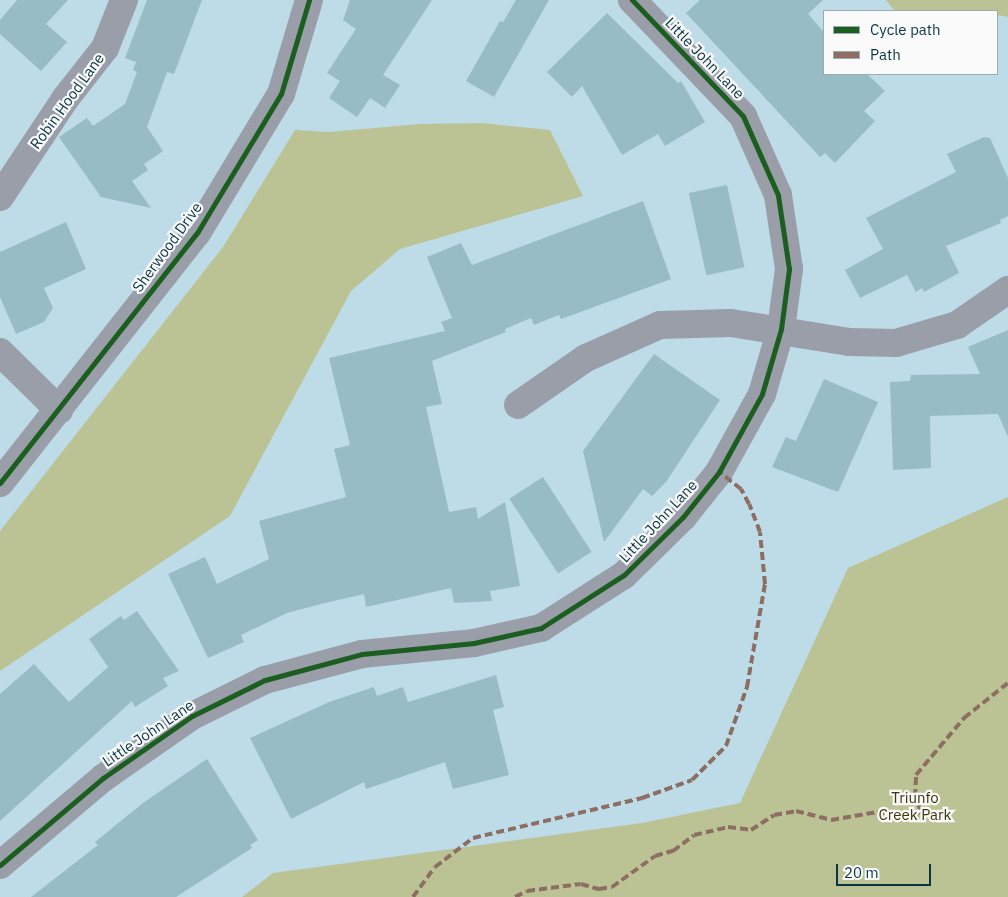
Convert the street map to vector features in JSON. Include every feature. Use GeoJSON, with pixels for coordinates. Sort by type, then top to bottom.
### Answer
{"type":"FeatureCollection","features":[{"type":"Feature","properties":{"kind":"street","name":"Robin Hood Lane"},"geometry":{"type":"LineString","coordinates":[[0,197],[66,99],[105,48],[124,0]]}},
{"type":"Feature","properties":{"kind":"street","name":"Sherwood Drive"},"geometry":{"type":"LineString","coordinates":[[0,483],[197,233],[276,103],[309,0]]}},
{"type":"Feature","properties":{"kind":"street","name":"Little John Lane"},"geometry":{"type":"LineString","coordinates":[[0,865],[103,778],[192,716],[265,680],[362,654],[474,643],[541,628],[590,600],[647,554],[719,472],[762,394],[781,330],[789,269],[778,195],[743,116],[632,0]]}},
{"type":"Feature","properties":{"kind":"street"},"geometry":{"type":"LineString","coordinates":[[518,405],[586,358],[660,325],[731,323],[849,342],[896,344],[957,325],[1008,290]]}},
{"type":"Feature","properties":{"kind":"street"},"geometry":{"type":"LineString","coordinates":[[0,352],[58,410]]}},
{"type":"Feature","properties":{"kind":"green space"},"geometry":{"type":"Polygon","coordinates":[[[886,0],[1008,0],[1008,17],[998,15],[998,10],[894,10],[886,0]]]}},
{"type":"Feature","properties":{"kind":"green space"},"geometry":{"type":"Polygon","coordinates":[[[482,123],[550,130],[583,196],[400,249],[351,291],[230,516],[0,671],[0,531],[223,247],[295,130],[329,132],[421,124],[482,123]]]}},
{"type":"Feature","properties":{"kind":"green space","name":"Triunfo Creek Park"},"geometry":{"type":"Polygon","coordinates":[[[1008,497],[1008,897],[242,897],[273,873],[642,823],[740,803],[848,568],[1008,497]]]}},
{"type":"Feature","properties":{"kind":"building"},"geometry":{"type":"Polygon","coordinates":[[[17,0],[68,0],[46,24],[67,42],[41,71],[0,34],[0,20],[17,0]]]}},
{"type":"Feature","properties":{"kind":"building"},"geometry":{"type":"Polygon","coordinates":[[[147,0],[202,0],[174,74],[167,72],[147,127],[163,151],[144,164],[148,170],[132,181],[151,208],[101,197],[59,137],[87,118],[93,126],[125,104],[137,72],[133,70],[136,62],[125,58],[147,0]]]}},
{"type":"Feature","properties":{"kind":"building"},"geometry":{"type":"Polygon","coordinates":[[[350,0],[432,0],[383,75],[400,85],[385,108],[370,98],[357,117],[329,98],[340,81],[327,73],[356,29],[343,20],[350,0]]]}},
{"type":"Feature","properties":{"kind":"building"},"geometry":{"type":"Polygon","coordinates":[[[516,0],[549,0],[494,97],[466,81],[500,21],[503,22],[516,0]]]}},
{"type":"Feature","properties":{"kind":"building"},"geometry":{"type":"Polygon","coordinates":[[[700,0],[823,0],[808,14],[823,31],[823,75],[868,75],[885,91],[864,111],[875,121],[835,163],[825,153],[820,157],[686,13],[700,0]]]}},
{"type":"Feature","properties":{"kind":"building"},"geometry":{"type":"Polygon","coordinates":[[[607,13],[678,83],[681,81],[705,122],[665,146],[658,134],[622,155],[582,86],[572,97],[547,72],[607,13]]]}},
{"type":"Feature","properties":{"kind":"building"},"geometry":{"type":"Polygon","coordinates":[[[984,137],[990,138],[1008,178],[1008,216],[1000,220],[1001,223],[946,246],[959,273],[924,292],[922,288],[916,292],[907,275],[860,298],[845,270],[883,249],[866,218],[956,172],[947,154],[984,137]]]}},
{"type":"Feature","properties":{"kind":"building"},"geometry":{"type":"Polygon","coordinates":[[[727,185],[744,267],[706,275],[689,193],[727,185]]]}},
{"type":"Feature","properties":{"kind":"building"},"geometry":{"type":"Polygon","coordinates":[[[643,201],[671,279],[561,319],[559,315],[534,325],[531,318],[505,329],[506,332],[432,361],[442,404],[426,407],[449,512],[476,507],[478,519],[505,502],[520,586],[490,591],[492,601],[454,603],[451,588],[366,607],[364,594],[287,613],[241,635],[244,642],[208,658],[168,574],[205,557],[217,584],[269,559],[259,521],[346,497],[334,449],[350,445],[329,358],[445,331],[441,322],[452,318],[427,257],[461,243],[472,265],[643,201]]]}},
{"type":"Feature","properties":{"kind":"building"},"geometry":{"type":"Polygon","coordinates":[[[66,222],[86,269],[44,288],[53,308],[44,322],[16,334],[0,297],[0,252],[66,222]]]}},
{"type":"Feature","properties":{"kind":"building"},"geometry":{"type":"Polygon","coordinates":[[[1008,330],[1008,437],[998,414],[930,416],[931,468],[893,470],[890,382],[910,381],[911,375],[980,374],[968,347],[1008,330]]]}},
{"type":"Feature","properties":{"kind":"building"},"geometry":{"type":"Polygon","coordinates":[[[654,354],[720,400],[666,482],[652,496],[643,489],[604,542],[583,451],[654,354]]]}},
{"type":"Feature","properties":{"kind":"building"},"geometry":{"type":"Polygon","coordinates":[[[824,379],[878,402],[838,492],[772,467],[786,437],[796,441],[824,379]]]}},
{"type":"Feature","properties":{"kind":"building"},"geometry":{"type":"Polygon","coordinates":[[[543,477],[591,552],[558,573],[509,499],[543,477]]]}},
{"type":"Feature","properties":{"kind":"building"},"geometry":{"type":"Polygon","coordinates":[[[137,611],[179,671],[163,678],[168,686],[135,707],[132,701],[0,821],[0,694],[34,664],[69,702],[108,667],[89,639],[121,616],[124,620],[137,611]]]}},
{"type":"Feature","properties":{"kind":"building"},"geometry":{"type":"Polygon","coordinates":[[[496,675],[504,707],[493,710],[509,775],[453,789],[445,762],[366,789],[364,782],[291,819],[250,738],[329,702],[374,687],[377,696],[403,687],[408,702],[496,675]]]}},
{"type":"Feature","properties":{"kind":"building"},"geometry":{"type":"Polygon","coordinates":[[[207,759],[258,840],[250,845],[252,848],[176,897],[31,897],[98,845],[95,842],[143,803],[207,759]]]}},
{"type":"Feature","properties":{"kind":"marked path"},"geometry":{"type":"LineString","coordinates":[[413,897],[435,867],[473,838],[642,798],[692,780],[726,746],[747,687],[765,584],[760,532],[749,504],[741,489],[719,472]]}},
{"type":"Feature","properties":{"kind":"marked path"},"geometry":{"type":"LineString","coordinates":[[515,897],[527,891],[581,884],[599,889],[612,887],[655,856],[673,851],[694,835],[728,827],[751,830],[774,815],[796,811],[831,820],[877,812],[893,814],[907,821],[921,811],[915,797],[916,775],[964,718],[1008,683]]}},
{"type":"Feature","properties":{"kind":"cycle path"},"geometry":{"type":"LineString","coordinates":[[0,483],[197,233],[281,94],[309,0]]}},
{"type":"Feature","properties":{"kind":"cycle path"},"geometry":{"type":"LineString","coordinates":[[0,865],[103,778],[192,716],[265,680],[362,654],[474,643],[541,628],[624,575],[683,517],[719,472],[762,394],[781,329],[789,269],[778,195],[743,116],[632,0]]}}]}
